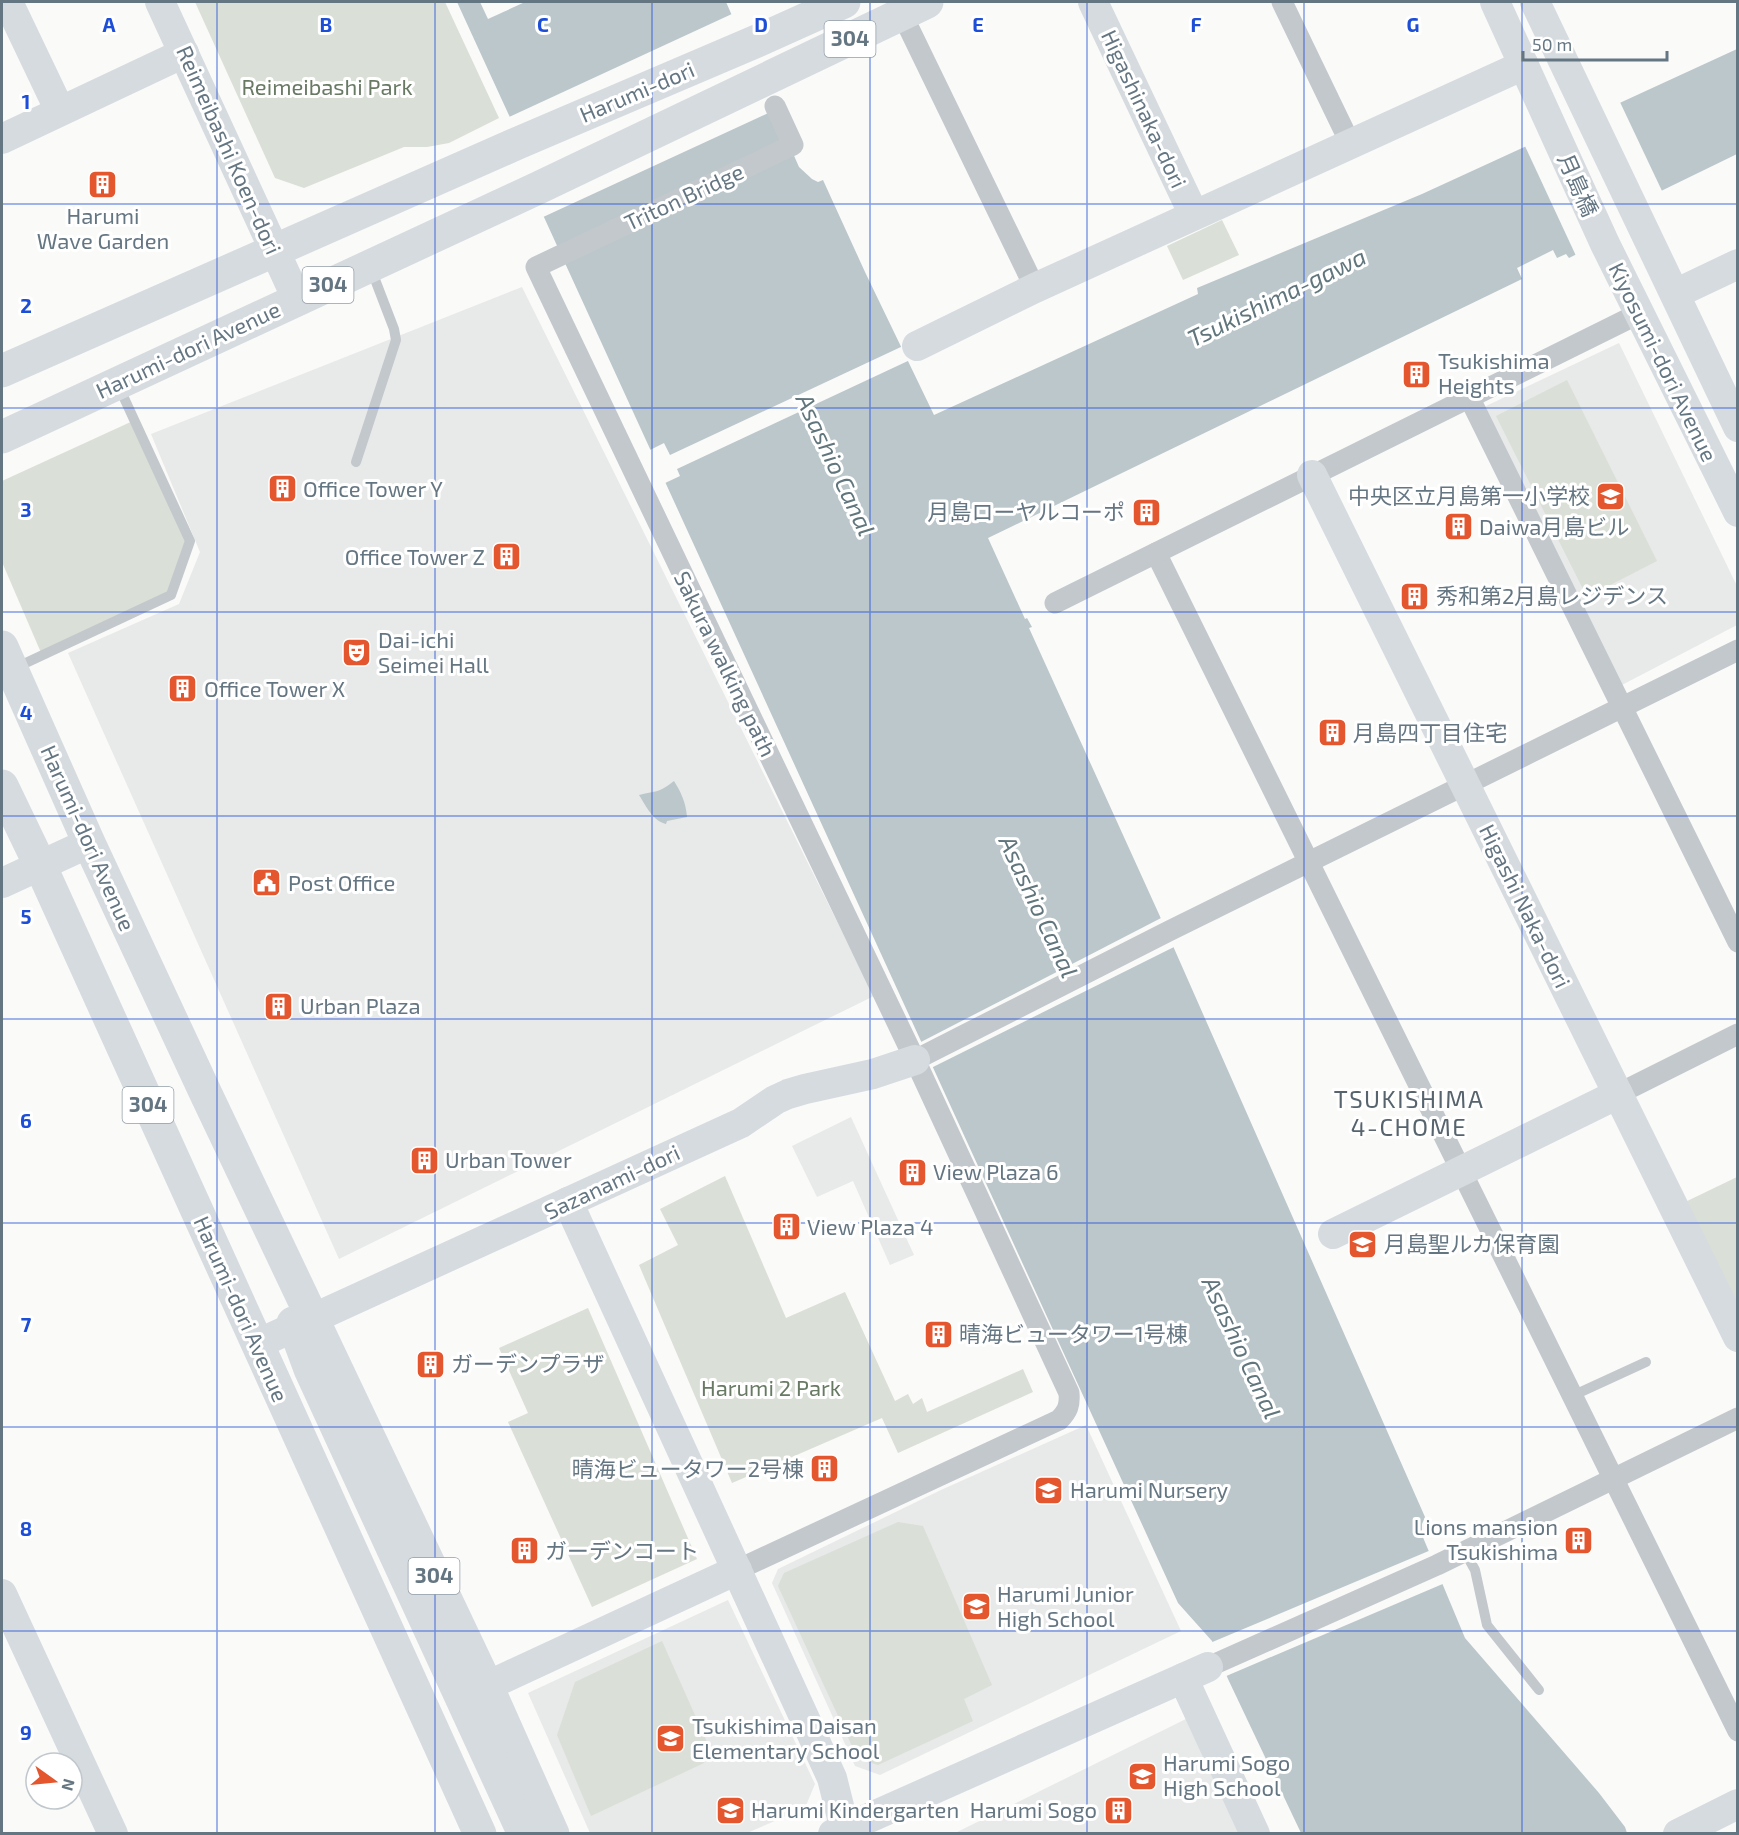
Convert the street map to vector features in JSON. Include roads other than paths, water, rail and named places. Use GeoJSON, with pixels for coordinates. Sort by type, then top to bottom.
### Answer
{"type":"FeatureCollection","features":[{"type":"Feature","properties":{"kind":"main road","name":"Harumi-dori"},"geometry":{"type":"LineString","coordinates":[[274,251],[844,2]]}},
{"type":"Feature","properties":{"kind":"main road","name":"304"},"geometry":{"type":"LineString","coordinates":[[774,91],[915,8]]}},
{"type":"Feature","properties":{"kind":"main road","name":"Harumi-dori"},"geometry":{"type":"LineString","coordinates":[[538,188],[774,91]]}},
{"type":"Feature","properties":{"kind":"main road","name":"Harumi-dori Avenue"},"geometry":{"type":"LineString","coordinates":[[2,437],[538,188]]}},
{"type":"Feature","properties":{"kind":"main road","name":"304"},"geometry":{"type":"LineString","coordinates":[[2,371],[274,251]]}},
{"type":"Feature","properties":{"kind":"main road","name":"Harumi-dori Avenue"},"geometry":{"type":"LineString","coordinates":[[7,658],[89,843],[206,1094],[304,1324],[487,1686],[553,1833]]}},
{"type":"Feature","properties":{"kind":"main road","name":"Harumi-dori Avenue"},"geometry":{"type":"LineString","coordinates":[[2,786],[480,1833]]}},
{"type":"Feature","properties":{"kind":"main road","name":"Harumi-dori Avenue"},"geometry":{"type":"LineString","coordinates":[[304,1324],[310,1369],[524,1833]]}},
{"type":"Feature","properties":{"kind":"street"},"geometry":{"type":"LineString","coordinates":[[8,2],[60,111]]}},
{"type":"Feature","properties":{"kind":"street","name":"Reimeibashi Koen-dori"},"geometry":{"type":"LineString","coordinates":[[160,2],[297,299]]}},
{"type":"Feature","properties":{"kind":"street","name":"Higashinaka-dori"},"geometry":{"type":"LineString","coordinates":[[1093,2],[1194,215]]}},
{"type":"Feature","properties":{"kind":"street"},"geometry":{"type":"LineString","coordinates":[[1282,2],[1351,145]]}},
{"type":"Feature","properties":{"kind":"street"},"geometry":{"type":"LineString","coordinates":[[917,346],[1035,288],[1524,65],[1495,2]]}},
{"type":"Feature","properties":{"kind":"street","name":"月島橋"},"geometry":{"type":"LineString","coordinates":[[1535,2],[1642,224]]}},
{"type":"Feature","properties":{"kind":"street"},"geometry":{"type":"LineString","coordinates":[[915,8],[1035,288]]}},
{"type":"Feature","properties":{"kind":"street"},"geometry":{"type":"LineString","coordinates":[[2,139],[184,53]]}},
{"type":"Feature","properties":{"kind":"street","name":"月島橋"},"geometry":{"type":"LineString","coordinates":[[1524,65],[1605,244]]}},
{"type":"Feature","properties":{"kind":"street","name":"Triton Bridge"},"geometry":{"type":"LineString","coordinates":[[536,267],[793,145],[774,91]]}},
{"type":"Feature","properties":{"kind":"street","name":"Kiyosumi-dori Avenue"},"geometry":{"type":"LineString","coordinates":[[1642,224],[1737,427]]}},
{"type":"Feature","properties":{"kind":"street","name":"Kiyosumi-dori Avenue"},"geometry":{"type":"LineString","coordinates":[[1605,244],[1737,512]]}},
{"type":"Feature","properties":{"kind":"street"},"geometry":{"type":"LineString","coordinates":[[1675,294],[1737,264]]}},
{"type":"Feature","properties":{"kind":"street","name":"Sakura walking path"},"geometry":{"type":"LineString","coordinates":[[536,267],[918,1058],[1070,1392],[1067,1411],[1059,1420],[737,1570]]}},
{"type":"Feature","properties":{"kind":"street"},"geometry":{"type":"LineString","coordinates":[[1055,603],[1640,313]]}},
{"type":"Feature","properties":{"kind":"street"},"geometry":{"type":"LineString","coordinates":[[1469,397],[1737,942]]}},
{"type":"Feature","properties":{"kind":"street","name":"Higashi Naka-dori"},"geometry":{"type":"LineString","coordinates":[[1312,475],[1737,1336]]}},
{"type":"Feature","properties":{"kind":"street"},"geometry":{"type":"LineString","coordinates":[[1156,553],[1737,1731]]}},
{"type":"Feature","properties":{"kind":"street"},"geometry":{"type":"LineString","coordinates":[[918,1058],[1737,650]]}},
{"type":"Feature","properties":{"kind":"street"},"geometry":{"type":"LineString","coordinates":[[2,883],[89,843]]}},
{"type":"Feature","properties":{"kind":"street"},"geometry":{"type":"LineString","coordinates":[[1334,1234],[1737,1034]]}},
{"type":"Feature","properties":{"kind":"street","name":"Sazanami-dori"},"geometry":{"type":"LineString","coordinates":[[257,1344],[741,1123],[788,1094],[873,1074],[918,1058]]}},
{"type":"Feature","properties":{"kind":"street"},"geometry":{"type":"LineString","coordinates":[[568,1202],[832,1778],[841,1831],[1437,1565],[1737,1418]]}},
{"type":"Feature","properties":{"kind":"street"},"geometry":{"type":"LineString","coordinates":[[487,1686],[737,1570]]}},
{"type":"Feature","properties":{"kind":"street"},"geometry":{"type":"LineString","coordinates":[[2,1594],[12,1643],[113,1833]]}},
{"type":"Feature","properties":{"kind":"street"},"geometry":{"type":"LineString","coordinates":[[1196,1672],[1255,1833]]}},
{"type":"Feature","properties":{"kind":"street"},"geometry":{"type":"LineString","coordinates":[[526,1774],[558,1833]]}},
{"type":"Feature","properties":{"kind":"street"},"geometry":{"type":"LineString","coordinates":[[1678,1833],[1737,1804]]}},
{"type":"Feature","properties":{"kind":"lane"},"geometry":{"type":"LineString","coordinates":[[356,462],[396,340],[396,334],[369,266]]}},
{"type":"Feature","properties":{"kind":"lane"},"geometry":{"type":"LineString","coordinates":[[7,658],[171,595],[190,541],[117,383]]}},
{"type":"Feature","properties":{"kind":"lane"},"geometry":{"type":"LineString","coordinates":[[1572,1396],[1646,1362]]}},
{"type":"Feature","properties":{"kind":"lane"},"geometry":{"type":"LineString","coordinates":[[1465,1552],[1475,1570],[1487,1625],[1539,1690]]}},
{"type":"Feature","properties":{"kind":"water"},"geometry":{"type":"Polygon","coordinates":[[[457,2],[726,2],[799,167],[812,179],[818,182],[823,180],[934,415],[1198,294],[1197,288],[1422,194],[1737,49],[1737,154],[1661,191],[1669,208],[1569,258],[1566,254],[1557,258],[1553,250],[1517,268],[1522,279],[988,538],[1025,619],[1027,618],[1032,627],[1029,628],[1158,912],[1425,1517],[1422,1524],[1422,1535],[1465,1638],[1599,1793],[1625,1827],[1627,1833],[1301,1833],[1212,1641],[1178,1603],[543,215],[553,211],[457,2]]]}},
{"type":"Feature","properties":{"kind":"water"},"geometry":{"type":"Polygon","coordinates":[[[674,781],[683,798],[687,817],[667,821],[666,824],[654,816],[639,795],[660,790],[674,781]]]}},
{"type":"Feature","properties":{"kind":"place","name":"Harumi Wave Garden"},"geometry":{"type":"Point","coordinates":[103,184]}},
{"type":"Feature","properties":{"kind":"place","name":"Tsukishima Heights"},"geometry":{"type":"Point","coordinates":[1417,374]}},
{"type":"Feature","properties":{"kind":"place","name":"Office Tower Y"},"geometry":{"type":"Point","coordinates":[282,489]}},
{"type":"Feature","properties":{"kind":"place","name":"中央区立月島第一小学校"},"geometry":{"type":"Point","coordinates":[1611,496]}},
{"type":"Feature","properties":{"kind":"place","name":"月島ローヤルコーポ"},"geometry":{"type":"Point","coordinates":[1146,512]}},
{"type":"Feature","properties":{"kind":"place","name":"Daiwa月島ビル"},"geometry":{"type":"Point","coordinates":[1458,527]}},
{"type":"Feature","properties":{"kind":"place","name":"Office Tower Z"},"geometry":{"type":"Point","coordinates":[506,557]}},
{"type":"Feature","properties":{"kind":"place","name":"秀和第2月島レジデンス"},"geometry":{"type":"Point","coordinates":[1415,596]}},
{"type":"Feature","properties":{"kind":"place","name":"Dai-ichi Seimei Hall"},"geometry":{"type":"Point","coordinates":[357,653]}},
{"type":"Feature","properties":{"kind":"place","name":"Office Tower X"},"geometry":{"type":"Point","coordinates":[183,689]}},
{"type":"Feature","properties":{"kind":"place","name":"月島四丁目住宅"},"geometry":{"type":"Point","coordinates":[1332,733]}},
{"type":"Feature","properties":{"kind":"place","name":"Post Office"},"geometry":{"type":"Point","coordinates":[267,883]}},
{"type":"Feature","properties":{"kind":"place","name":"Urban Plaza"},"geometry":{"type":"Point","coordinates":[279,1006]}},
{"type":"Feature","properties":{"kind":"place","name":"Urban Tower"},"geometry":{"type":"Point","coordinates":[424,1160]}},
{"type":"Feature","properties":{"kind":"place","name":"View Plaza 6"},"geometry":{"type":"Point","coordinates":[912,1172]}},
{"type":"Feature","properties":{"kind":"place","name":"View Plaza 4"},"geometry":{"type":"Point","coordinates":[786,1227]}},
{"type":"Feature","properties":{"kind":"place","name":"月島聖ルカ保育園"},"geometry":{"type":"Point","coordinates":[1363,1244]}},
{"type":"Feature","properties":{"kind":"place","name":"晴海ビュータワー1号棟"},"geometry":{"type":"Point","coordinates":[938,1334]}},
{"type":"Feature","properties":{"kind":"place","name":"ガーデンプラザ"},"geometry":{"type":"Point","coordinates":[430,1364]}},
{"type":"Feature","properties":{"kind":"place","name":"晴海ビュータワー2号棟"},"geometry":{"type":"Point","coordinates":[825,1469]}},
{"type":"Feature","properties":{"kind":"place","name":"Harumi Nursery"},"geometry":{"type":"Point","coordinates":[1049,1490]}},
{"type":"Feature","properties":{"kind":"place","name":"Lions mansion Tsukishima"},"geometry":{"type":"Point","coordinates":[1579,1540]}},
{"type":"Feature","properties":{"kind":"place","name":"ガーデンコート"},"geometry":{"type":"Point","coordinates":[524,1551]}},
{"type":"Feature","properties":{"kind":"place","name":"Harumi Junior High School"},"geometry":{"type":"Point","coordinates":[976,1607]}},
{"type":"Feature","properties":{"kind":"place","name":"Tsukishima Daisan Elementary School"},"geometry":{"type":"Point","coordinates":[671,1739]}},
{"type":"Feature","properties":{"kind":"place","name":"Harumi Sogo High School"},"geometry":{"type":"Point","coordinates":[1142,1776]}},
{"type":"Feature","properties":{"kind":"place","name":"Harumi Kindergarten"},"geometry":{"type":"Point","coordinates":[730,1810]}},
{"type":"Feature","properties":{"kind":"place","name":"Harumi Sogo"},"geometry":{"type":"Point","coordinates":[1118,1810]}},
{"type":"Feature","properties":{"kind":"district","name":"TSUKISHIMA 4-CHOME"},"geometry":{"type":"Point","coordinates":[1409,1114]}},
{"type":"Feature","properties":{"kind":"park label","name":"Reimeibashi Park"},"geometry":{"type":"Point","coordinates":[327,87]}},
{"type":"Feature","properties":{"kind":"park label","name":"Harumi 2 Park"},"geometry":{"type":"Point","coordinates":[771,1388]}},
{"type":"Feature","properties":{"kind":"water label","name":"Tsukishima-gawa"},"geometry":{"type":"Point","coordinates":[1277,298]}},
{"type":"Feature","properties":{"kind":"water label","name":"Asashio Canal"},"geometry":{"type":"Point","coordinates":[835,465]}},
{"type":"Feature","properties":{"kind":"water label","name":"Asashio Canal"},"geometry":{"type":"Point","coordinates":[1038,907]}},
{"type":"Feature","properties":{"kind":"water label","name":"Asashio Canal"},"geometry":{"type":"Point","coordinates":[1241,1348]}}]}
